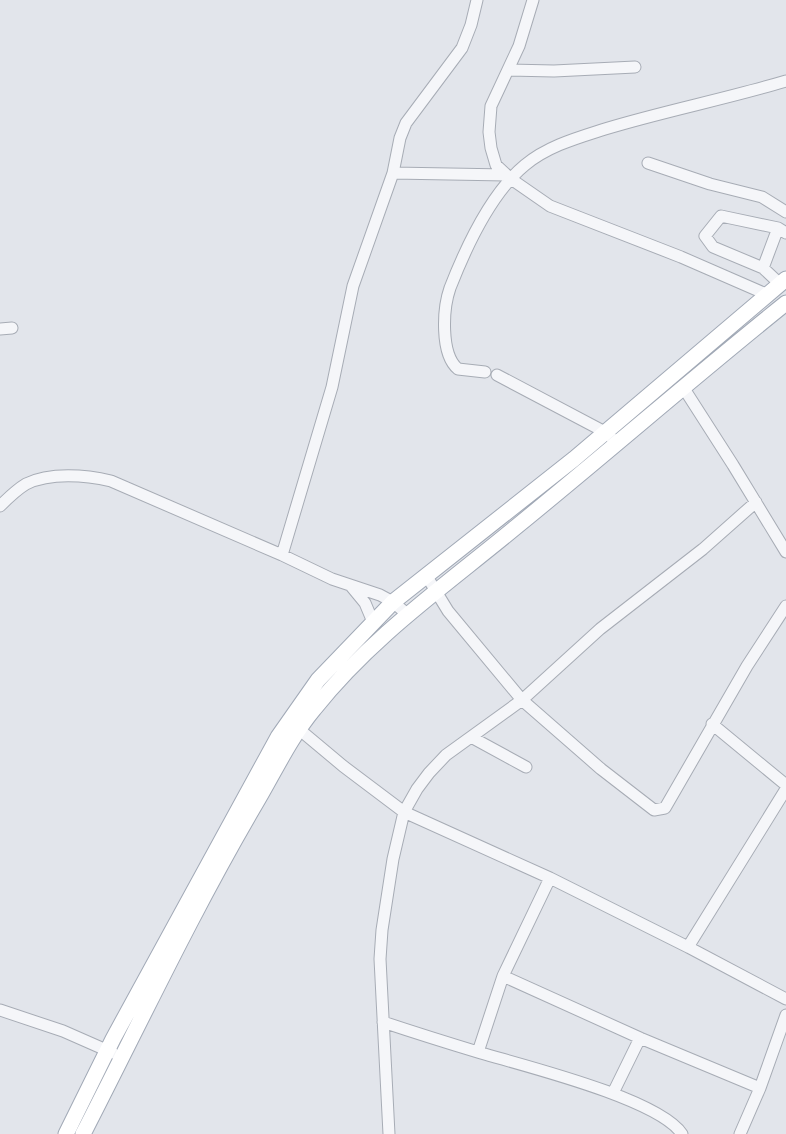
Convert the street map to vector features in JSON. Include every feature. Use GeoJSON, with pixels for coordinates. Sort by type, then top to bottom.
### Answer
{"type":"FeatureCollection","features":[{"type":"Feature","properties":{"kind":"main road"},"geometry":{"type":"LineString","coordinates":[[83,1134],[219,868],[318,680],[393,602],[501,518],[783,281]]}},
{"type":"Feature","properties":{"kind":"main road"},"geometry":{"type":"LineString","coordinates":[[66,1134],[108,1051],[199,880],[278,737],[294,725],[326,694],[368,649],[407,614],[515,529],[683,387],[786,303]]}},
{"type":"Feature","properties":{"kind":"street"},"geometry":{"type":"LineString","coordinates":[[282,555],[332,387],[353,286],[393,173],[400,138],[406,123],[462,48],[472,25],[477,0]]}},
{"type":"Feature","properties":{"kind":"street"},"geometry":{"type":"LineString","coordinates":[[533,0],[519,46],[491,106],[491,148],[496,165],[509,177],[550,206],[567,214],[681,257],[766,294]]}},
{"type":"Feature","properties":{"kind":"street"},"geometry":{"type":"LineString","coordinates":[[509,70],[581,71],[635,66]]}},
{"type":"Feature","properties":{"kind":"street"},"geometry":{"type":"LineString","coordinates":[[485,372],[465,371],[454,365],[446,344],[445,312],[447,297],[461,261],[485,216],[509,177],[546,151],[580,137],[642,118],[786,81]]}},
{"type":"Feature","properties":{"kind":"street"},"geometry":{"type":"LineString","coordinates":[[648,163],[710,184],[762,197],[786,212]]}},
{"type":"Feature","properties":{"kind":"street"},"geometry":{"type":"LineString","coordinates":[[393,173],[509,177]]}},
{"type":"Feature","properties":{"kind":"street"},"geometry":{"type":"LineString","coordinates":[[763,268],[782,231],[721,216],[706,236],[713,247],[763,268],[783,281]]}},
{"type":"Feature","properties":{"kind":"street"},"geometry":{"type":"LineString","coordinates":[[0,329],[12,328]]}},
{"type":"Feature","properties":{"kind":"street"},"geometry":{"type":"LineString","coordinates":[[497,375],[605,432],[617,443]]}},
{"type":"Feature","properties":{"kind":"street"},"geometry":{"type":"LineString","coordinates":[[683,387],[786,552]]}},
{"type":"Feature","properties":{"kind":"street"},"geometry":{"type":"LineString","coordinates":[[0,506],[14,492],[27,484],[41,479],[54,477],[104,479],[121,484],[282,555],[332,580],[380,594],[393,602],[407,614]]}},
{"type":"Feature","properties":{"kind":"street"},"geometry":{"type":"LineString","coordinates":[[389,1134],[380,959],[382,930],[393,858],[404,812],[417,789],[429,773],[446,755],[522,700],[600,629],[703,550],[756,502]]}},
{"type":"Feature","properties":{"kind":"street"},"geometry":{"type":"LineString","coordinates":[[426,575],[448,611],[522,700],[601,769],[654,810],[665,808],[712,724],[786,606]]}},
{"type":"Feature","properties":{"kind":"street"},"geometry":{"type":"LineString","coordinates":[[351,586],[365,603],[373,622]]}},
{"type":"Feature","properties":{"kind":"street"},"geometry":{"type":"LineString","coordinates":[[712,724],[786,785]]}},
{"type":"Feature","properties":{"kind":"street"},"geometry":{"type":"LineString","coordinates":[[294,725],[343,766],[404,812],[550,878],[688,946],[786,999]]}},
{"type":"Feature","properties":{"kind":"street"},"geometry":{"type":"LineString","coordinates":[[470,737],[526,767]]}},
{"type":"Feature","properties":{"kind":"street"},"geometry":{"type":"LineString","coordinates":[[688,946],[784,796]]}},
{"type":"Feature","properties":{"kind":"street"},"geometry":{"type":"LineString","coordinates":[[478,1052],[503,976],[550,878]]}},
{"type":"Feature","properties":{"kind":"street"},"geometry":{"type":"LineString","coordinates":[[503,976],[640,1038],[760,1088]]}},
{"type":"Feature","properties":{"kind":"street"},"geometry":{"type":"LineString","coordinates":[[0,1010],[70,1034],[122,1057]]}},
{"type":"Feature","properties":{"kind":"street"},"geometry":{"type":"LineString","coordinates":[[740,1134],[760,1088],[786,1015]]}},
{"type":"Feature","properties":{"kind":"street"},"geometry":{"type":"LineString","coordinates":[[383,1022],[613,1093],[666,1118],[678,1127],[682,1134]]}},
{"type":"Feature","properties":{"kind":"street"},"geometry":{"type":"LineString","coordinates":[[613,1093],[640,1038]]}}]}
